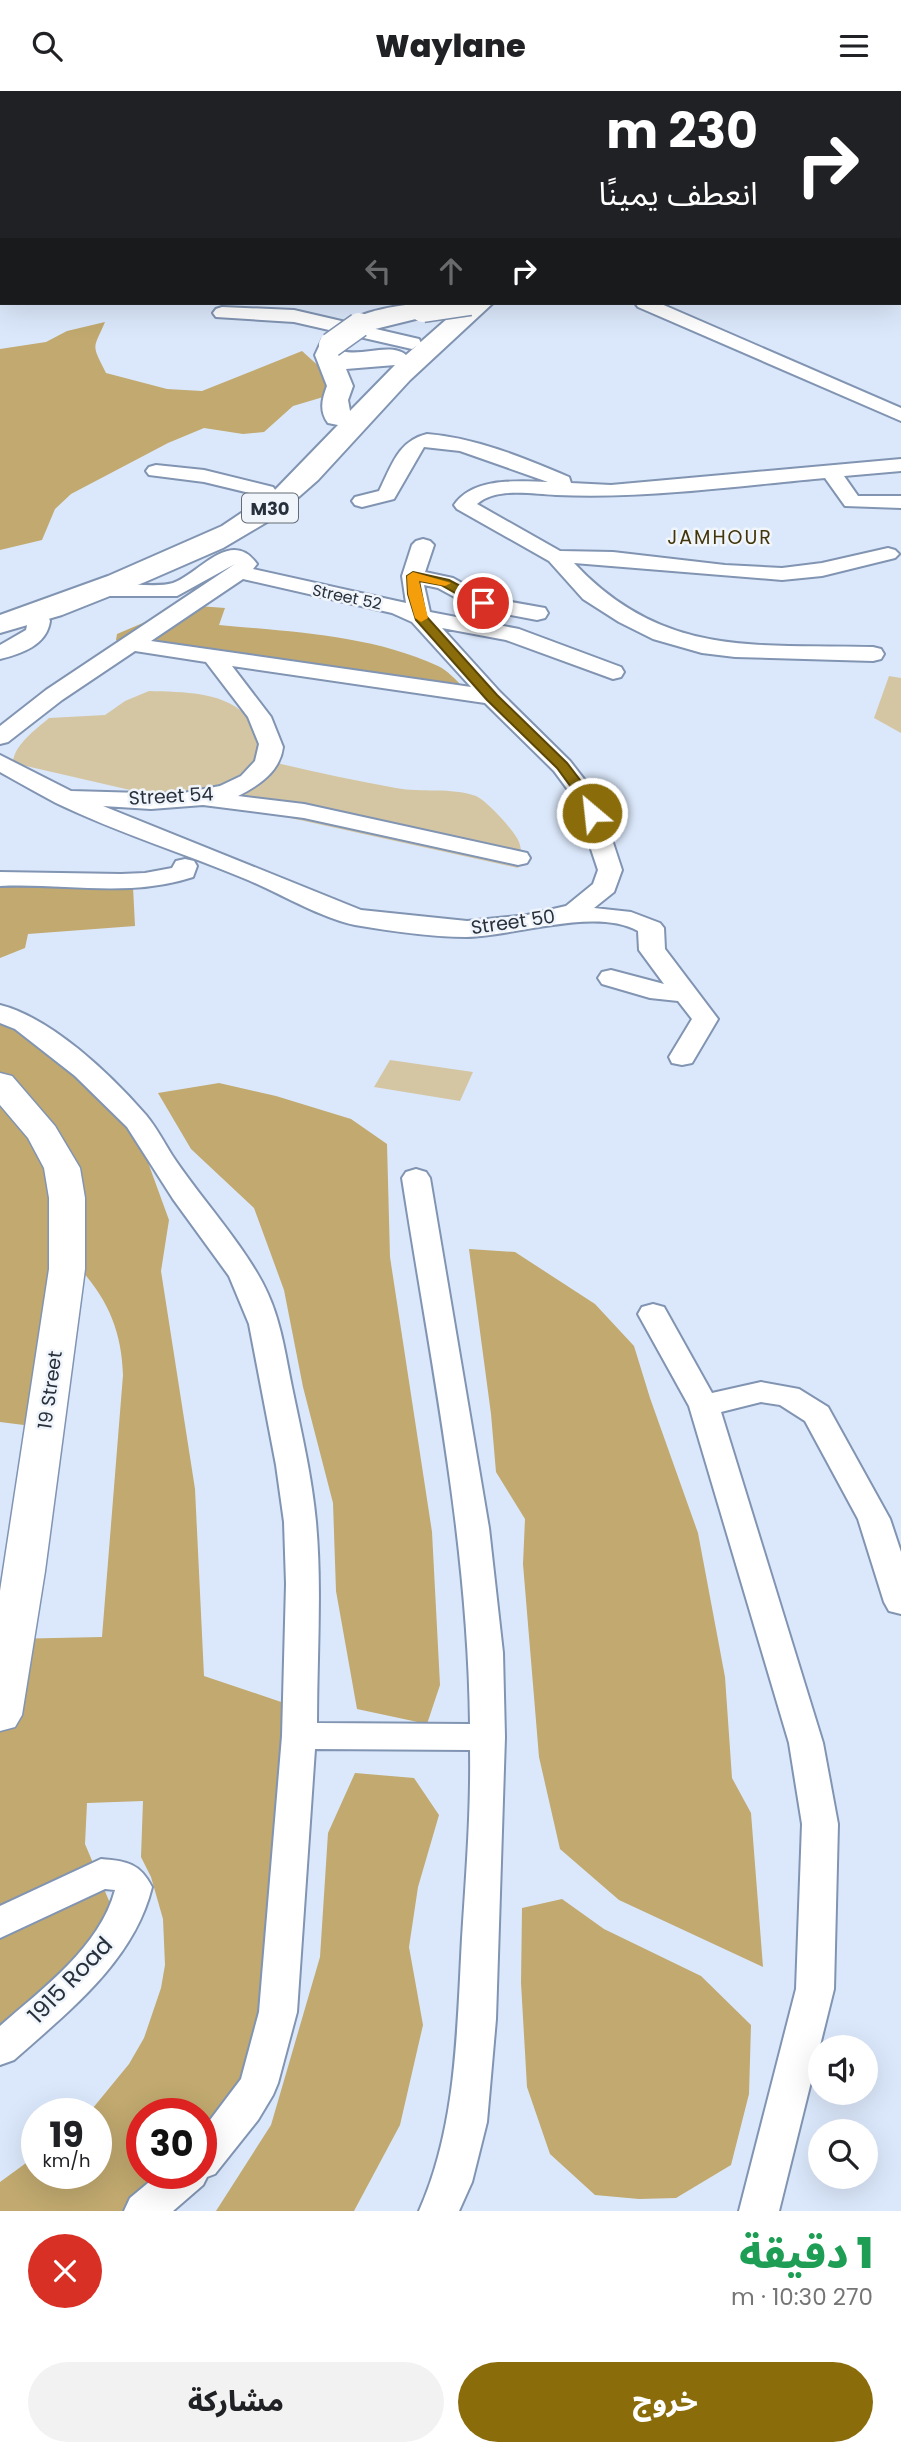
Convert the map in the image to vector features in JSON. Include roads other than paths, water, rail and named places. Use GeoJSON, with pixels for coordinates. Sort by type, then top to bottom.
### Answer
{"type":"FeatureCollection","features":[{"type":"Feature","properties":{"kind":"highway"},"geometry":{"type":"LineString","coordinates":[[330,350],[359,325],[387,316],[457,305]]}},
{"type":"Feature","properties":{"kind":"highway","name":"M30"},"geometry":{"type":"LineString","coordinates":[[10,618],[218,523],[266,491],[337,418],[357,393],[403,350],[459,305]]}},
{"type":"Feature","properties":{"kind":"highway","name":"M30"},"geometry":{"type":"LineString","coordinates":[[10,618],[99,590],[145,580],[284,498],[403,371],[478,305]]}},
{"type":"Feature","properties":{"kind":"highway"},"geometry":{"type":"LineString","coordinates":[[330,350],[351,362],[403,350]]}},
{"type":"Feature","properties":{"kind":"highway"},"geometry":{"type":"LineString","coordinates":[[330,350],[340,379],[335,407],[337,418]]}},
{"type":"Feature","properties":{"kind":"main road","name":"19 Street"},"geometry":{"type":"LineString","coordinates":[[0,1083],[43,1134],[62,1168],[67,1198],[67,1269],[24,1571],[0,1715]]}},
{"type":"Feature","properties":{"kind":"street"},"geometry":{"type":"LineString","coordinates":[[649,305],[901,415]]}},
{"type":"Feature","properties":{"kind":"street"},"geometry":{"type":"LineString","coordinates":[[222,313],[294,316],[403,350]]}},
{"type":"Feature","properties":{"kind":"street"},"geometry":{"type":"LineString","coordinates":[[858,397],[901,395]]}},
{"type":"Feature","properties":{"kind":"street"},"geometry":{"type":"LineString","coordinates":[[362,502],[387,495],[415,444],[428,439],[473,448],[587,491]]}},
{"type":"Feature","properties":{"kind":"street"},"geometry":{"type":"LineString","coordinates":[[873,654],[735,650],[680,640],[627,617],[591,594],[556,557],[464,505],[476,494],[514,487],[587,491],[649,489],[901,465]]}},
{"type":"Feature","properties":{"kind":"street"},"geometry":{"type":"LineString","coordinates":[[830,470],[852,502],[901,502]]}},
{"type":"Feature","properties":{"kind":"street"},"geometry":{"type":"LineString","coordinates":[[156,471],[204,476],[266,491]]}},
{"type":"Feature","properties":{"kind":"street"},"geometry":{"type":"LineString","coordinates":[[420,617],[413,576],[423,545]]}},
{"type":"Feature","properties":{"kind":"street"},"geometry":{"type":"LineString","coordinates":[[556,557],[620,558],[719,570],[785,574],[829,568],[888,554]]}},
{"type":"Feature","properties":{"kind":"street"},"geometry":{"type":"LineString","coordinates":[[0,737],[129,644],[246,566],[244,559],[230,558],[182,589],[164,592],[145,580]]}},
{"type":"Feature","properties":{"kind":"street","name":"Street 52"},"geometry":{"type":"LineString","coordinates":[[240,572],[398,608],[420,617],[511,634],[613,672]]}},
{"type":"Feature","properties":{"kind":"street"},"geometry":{"type":"LineString","coordinates":[[413,576],[445,583],[495,607],[537,613]]}},
{"type":"Feature","properties":{"kind":"street","name":"Street 50"},"geometry":{"type":"LineString","coordinates":[[0,762],[64,797],[355,917],[428,927],[467,929],[556,917],[575,911],[605,887],[610,870],[604,845],[586,797],[570,776],[492,697],[420,617]]}},
{"type":"Feature","properties":{"kind":"street"},"geometry":{"type":"LineString","coordinates":[[0,652],[23,643],[35,634],[40,624],[10,618]]}},
{"type":"Feature","properties":{"kind":"street"},"geometry":{"type":"LineString","coordinates":[[129,644],[492,697]]}},
{"type":"Feature","properties":{"kind":"street","name":"Street 54"},"geometry":{"type":"LineString","coordinates":[[64,797],[198,799],[243,786],[261,771],[270,758],[272,748],[263,723],[212,656]]}},
{"type":"Feature","properties":{"kind":"street"},"geometry":{"type":"LineString","coordinates":[[198,799],[304,811],[518,858]]}},
{"type":"Feature","properties":{"kind":"street"},"geometry":{"type":"LineString","coordinates":[[0,879],[29,876],[116,881],[168,879],[184,872],[185,866]]}},
{"type":"Feature","properties":{"kind":"street"},"geometry":{"type":"LineString","coordinates":[[556,917],[596,915],[639,920],[650,928],[652,950],[705,1019],[682,1056]]}},
{"type":"Feature","properties":{"kind":"street"},"geometry":{"type":"LineString","coordinates":[[611,978],[650,990],[686,994]]}},
{"type":"Feature","properties":{"kind":"street"},"geometry":{"type":"LineString","coordinates":[[0,1013],[24,1023],[45,1038],[85,1070],[137,1122],[253,1294],[264,1324],[281,1408],[300,1522],[299,1736],[278,2012],[259,2083],[217,2145]]}},
{"type":"Feature","properties":{"kind":"street"},"geometry":{"type":"LineString","coordinates":[[416,1178],[473,1528],[486,1653],[488,1737],[477,2019],[467,2122],[453,2182],[439,2211]]}},
{"type":"Feature","properties":{"kind":"street"},"geometry":{"type":"LineString","coordinates":[[653,1314],[704,1406],[806,1743],[820,1824],[815,1989],[758,2211]]}},
{"type":"Feature","properties":{"kind":"street"},"geometry":{"type":"LineString","coordinates":[[704,1406],[761,1392],[788,1396],[817,1414],[874,1519],[901,1602]]}},
{"type":"Feature","properties":{"kind":"street"},"geometry":{"type":"LineString","coordinates":[[299,1736],[488,1737]]}},
{"type":"Feature","properties":{"kind":"street","name":"1915 Road"},"geometry":{"type":"LineString","coordinates":[[0,1923],[101,1874],[113,1872],[123,1875],[134,1887],[133,1900],[124,1921],[110,1942],[43,2011],[0,2049]]}},
{"type":"Feature","properties":{"kind":"street"},"geometry":{"type":"LineString","coordinates":[[144,2211],[170,2189]]}},
{"type":"Feature","properties":{"kind":"district","name":"JAMHOUR"},"geometry":{"type":"Point","coordinates":[720,537]}}]}
